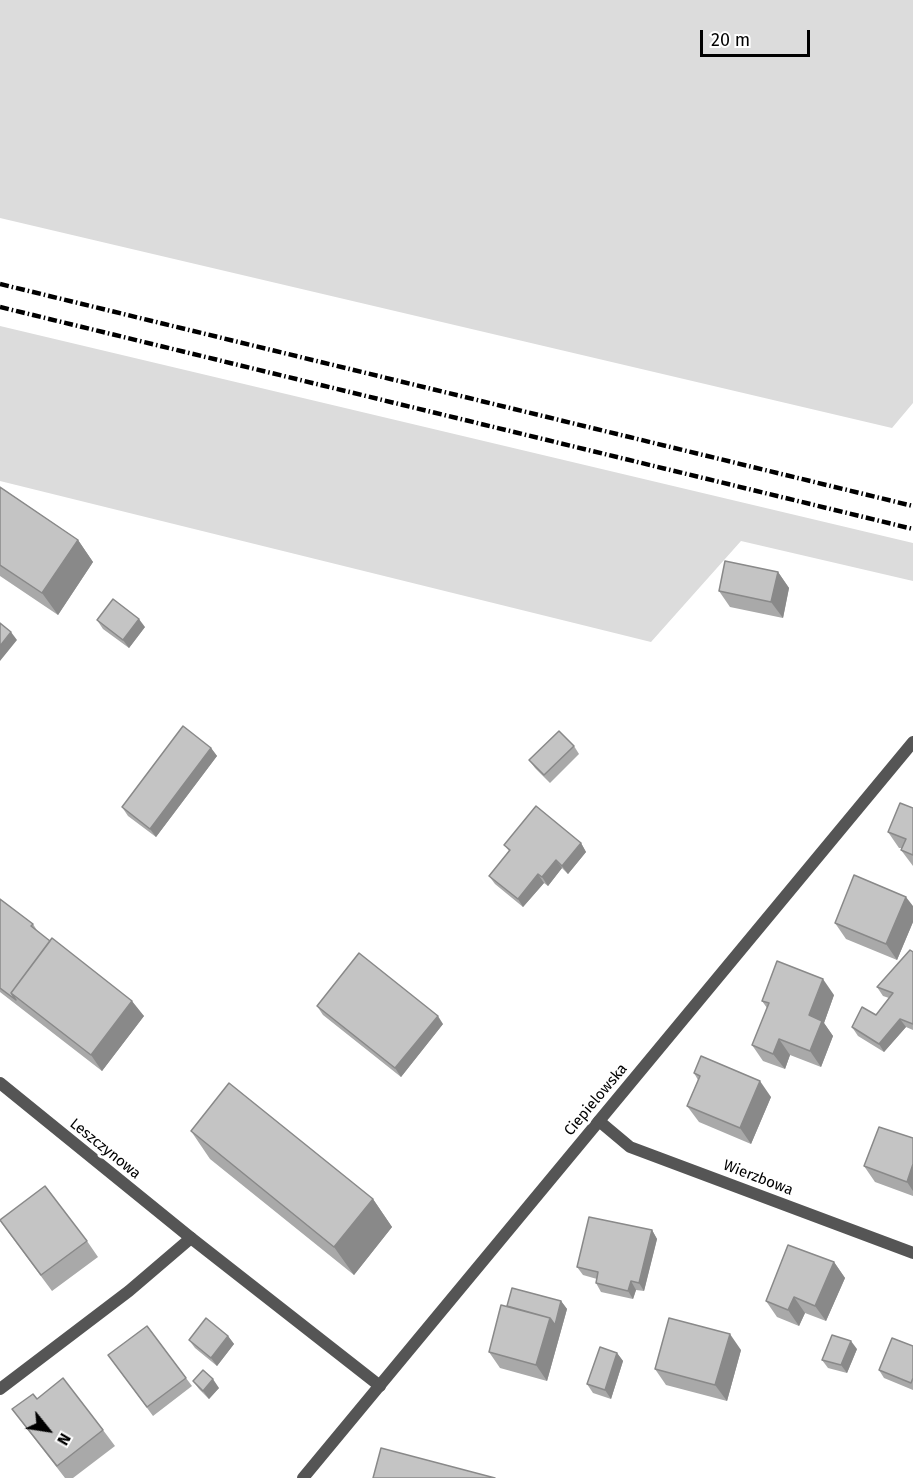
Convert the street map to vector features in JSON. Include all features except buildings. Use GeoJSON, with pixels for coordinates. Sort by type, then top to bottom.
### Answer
{"type":"FeatureCollection","features":[{"type":"Feature","properties":{"kind":"street","name":"Ciepielowska"},"geometry":{"type":"LineString","coordinates":[[303,1478],[913,742]]}},
{"type":"Feature","properties":{"kind":"street","name":"Leszczynowa"},"geometry":{"type":"LineString","coordinates":[[0,1083],[380,1386]]}},
{"type":"Feature","properties":{"kind":"street","name":"Wierzbowa"},"geometry":{"type":"LineString","coordinates":[[599,1121],[630,1147],[913,1252]]}},
{"type":"Feature","properties":{"kind":"street"},"geometry":{"type":"LineString","coordinates":[[0,1389],[129,1291],[192,1238]]}},
{"type":"Feature","properties":{"kind":"shaded area"},"geometry":{"type":"Polygon","coordinates":[[[0,0],[913,0],[913,403],[892,428],[0,218],[0,0]]]}},
{"type":"Feature","properties":{"kind":"shaded area"},"geometry":{"type":"Polygon","coordinates":[[[0,326],[913,543],[913,581],[741,541],[651,642],[0,481],[0,326]]]}},
{"type":"Feature","properties":{"kind":"railway"},"geometry":{"type":"LineString","coordinates":[[0,284],[913,506]]}},
{"type":"Feature","properties":{"kind":"railway"},"geometry":{"type":"LineString","coordinates":[[0,307],[913,529]]}}]}
